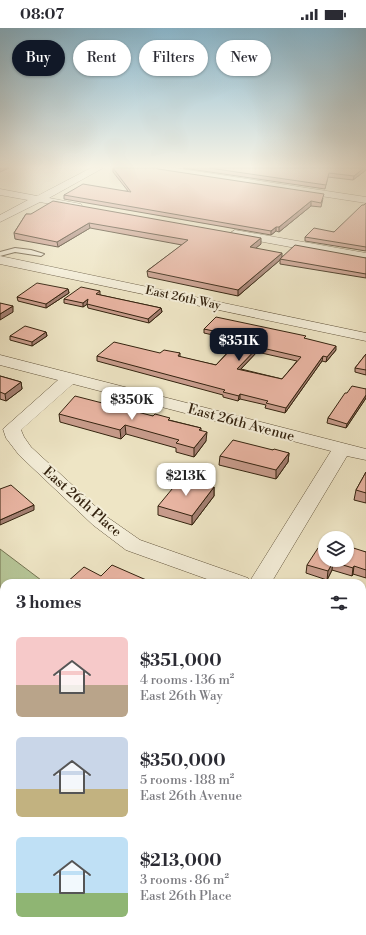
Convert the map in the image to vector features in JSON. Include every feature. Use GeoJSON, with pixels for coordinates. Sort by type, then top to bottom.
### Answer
{"type":"FeatureCollection","features":[{"type":"Feature","properties":{"kind":"street"},"geometry":{"type":"LineString","coordinates":[[0,219],[17,210]]}},
{"type":"Feature","properties":{"kind":"street"},"geometry":{"type":"LineString","coordinates":[[225,232],[366,257]]}},
{"type":"Feature","properties":{"kind":"street","name":"East 26th Way"},"geometry":{"type":"LineString","coordinates":[[0,260],[366,337]]}},
{"type":"Feature","properties":{"kind":"street","name":"East 26th Avenue"},"geometry":{"type":"LineString","coordinates":[[0,360],[366,455]]}},
{"type":"Feature","properties":{"kind":"street","name":"East 26th Place"},"geometry":{"type":"LineString","coordinates":[[70,378],[12,429],[14,438],[25,451],[100,521],[133,545],[229,579]]}},
{"type":"Feature","properties":{"kind":"street"},"geometry":{"type":"LineString","coordinates":[[262,579],[342,449]]}},
{"type":"Feature","properties":{"kind":"lane"},"geometry":{"type":"LineString","coordinates":[[0,254],[6,250],[16,249],[41,254]]}},
{"type":"Feature","properties":{"kind":"green space"},"geometry":{"type":"Polygon","coordinates":[[[0,549],[40,579],[0,579],[0,549]]]}},
{"type":"Feature","properties":{"kind":"building"},"geometry":{"type":"Polygon","coordinates":[[[37,210],[105,210],[261,238],[250,247],[282,253],[238,290],[147,271],[188,240],[89,223],[57,242],[14,233],[26,214],[31,214],[37,210]]]}},
{"type":"Feature","properties":{"kind":"building"},"geometry":{"type":"Polygon","coordinates":[[[152,210],[300,210],[279,227],[276,227],[271,231],[152,210]]]}},
{"type":"Feature","properties":{"kind":"building"},"geometry":{"type":"Polygon","coordinates":[[[356,210],[366,210],[366,247],[305,237],[314,228],[334,232],[356,210]]]}},
{"type":"Feature","properties":{"kind":"building"},"geometry":{"type":"Polygon","coordinates":[[[295,245],[366,258],[366,274],[280,259],[295,245]]]}},
{"type":"Feature","properties":{"kind":"building"},"geometry":{"type":"Polygon","coordinates":[[[37,283],[68,289],[46,304],[17,297],[37,283]]]}},
{"type":"Feature","properties":{"kind":"building"},"geometry":{"type":"Polygon","coordinates":[[[81,287],[100,291],[96,294],[161,308],[148,319],[87,304],[88,299],[83,303],[64,299],[81,287]]]}},
{"type":"Feature","properties":{"kind":"building"},"geometry":{"type":"Polygon","coordinates":[[[0,303],[13,306],[0,314],[0,303]]]}},
{"type":"Feature","properties":{"kind":"building"},"geometry":{"type":"Polygon","coordinates":[[[216,317],[306,336],[304,338],[336,346],[327,357],[323,356],[286,408],[266,403],[268,401],[240,394],[239,396],[223,392],[225,390],[97,356],[114,342],[160,353],[164,350],[180,353],[178,356],[216,365],[241,339],[235,337],[237,336],[204,329],[216,317]],[[258,347],[237,369],[282,379],[301,357],[258,347]]]}},
{"type":"Feature","properties":{"kind":"building"},"geometry":{"type":"Polygon","coordinates":[[[25,326],[46,332],[32,342],[10,336],[25,326]]]}},
{"type":"Feature","properties":{"kind":"building"},"geometry":{"type":"Polygon","coordinates":[[[366,354],[366,370],[355,368],[366,354]]]}},
{"type":"Feature","properties":{"kind":"building"},"geometry":{"type":"Polygon","coordinates":[[[0,376],[21,382],[5,394],[0,392],[0,376]]]}},
{"type":"Feature","properties":{"kind":"building"},"geometry":{"type":"Polygon","coordinates":[[[352,386],[366,389],[366,395],[347,424],[328,418],[345,393],[347,393],[352,386]]]}},
{"type":"Feature","properties":{"kind":"building"},"geometry":{"type":"Polygon","coordinates":[[[75,396],[153,416],[155,414],[170,418],[168,420],[201,428],[199,430],[207,432],[194,448],[176,443],[179,440],[125,425],[120,430],[59,414],[75,396]]]}},
{"type":"Feature","properties":{"kind":"building"},"geometry":{"type":"Polygon","coordinates":[[[233,440],[289,453],[276,470],[220,456],[233,440]]]}},
{"type":"Feature","properties":{"kind":"building"},"geometry":{"type":"Polygon","coordinates":[[[366,472],[366,493],[356,490],[366,472]]]}},
{"type":"Feature","properties":{"kind":"building"},"geometry":{"type":"Polygon","coordinates":[[[182,477],[214,487],[192,516],[158,506],[182,477]]]}},
{"type":"Feature","properties":{"kind":"building"},"geometry":{"type":"Polygon","coordinates":[[[11,485],[34,505],[0,520],[0,489],[11,485]]]}},
{"type":"Feature","properties":{"kind":"building"},"geometry":{"type":"Polygon","coordinates":[[[318,548],[318,567],[330,567],[328,571],[307,565],[318,548]]]}},
{"type":"Feature","properties":{"kind":"building"},"geometry":{"type":"Polygon","coordinates":[[[354,548],[366,552],[366,570],[354,566],[354,548]]]}},
{"type":"Feature","properties":{"kind":"building"},"geometry":{"type":"Polygon","coordinates":[[[112,565],[144,579],[70,579],[84,567],[101,576],[112,565]]]}}]}
